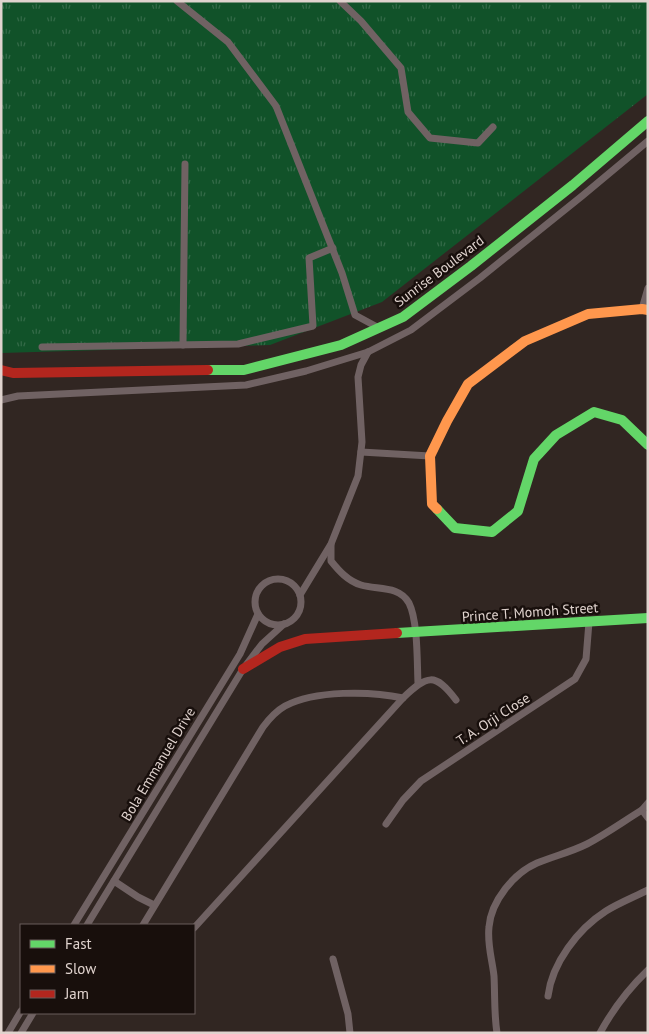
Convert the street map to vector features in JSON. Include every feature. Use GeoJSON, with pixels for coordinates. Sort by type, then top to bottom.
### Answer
{"type":"FeatureCollection","features":[{"type":"Feature","properties":{"kind":"street"},"geometry":{"type":"LineString","coordinates":[[177,1],[228,42],[276,106],[332,248],[355,315],[379,328]]}},
{"type":"Feature","properties":{"kind":"street"},"geometry":{"type":"LineString","coordinates":[[340,1],[401,68],[408,112],[430,138],[478,142],[493,127]]}},
{"type":"Feature","properties":{"kind":"street","name":"Sunrise Boulevard"},"geometry":{"type":"LineString","coordinates":[[1,370],[13,373],[244,370],[341,345],[403,317],[471,266],[648,121]]}},
{"type":"Feature","properties":{"kind":"street"},"geometry":{"type":"LineString","coordinates":[[1,400],[18,396],[246,385],[306,371],[368,352],[411,330],[473,284],[648,141]]}},
{"type":"Feature","properties":{"kind":"street"},"geometry":{"type":"LineString","coordinates":[[183,345],[184,164]]}},
{"type":"Feature","properties":{"kind":"street"},"geometry":{"type":"LineString","coordinates":[[42,347],[238,344],[313,326],[309,258],[332,248]]}},
{"type":"Feature","properties":{"kind":"street"},"geometry":{"type":"LineString","coordinates":[[648,288],[645,310],[588,314],[525,341],[468,384],[430,456],[432,504],[455,528],[492,532],[518,511],[534,458],[556,435],[594,412],[622,420],[648,445]]}},
{"type":"Feature","properties":{"kind":"street"},"geometry":{"type":"LineString","coordinates":[[300,595],[291,583],[276,579],[268,581],[257,591],[255,607],[263,620],[270,624],[284,624],[291,621],[300,610],[300,595],[331,544],[358,476],[362,442],[358,377],[361,365],[368,352]]}},
{"type":"Feature","properties":{"kind":"street"},"geometry":{"type":"LineString","coordinates":[[361,452],[430,456]]}},
{"type":"Feature","properties":{"kind":"street"},"geometry":{"type":"LineString","coordinates":[[331,544],[331,561],[348,578],[360,585],[399,592],[409,603],[415,633],[418,683]]}},
{"type":"Feature","properties":{"kind":"street","name":"Bola Emmanuel Drive"},"geometry":{"type":"LineString","coordinates":[[75,924],[240,654],[258,614]]}},
{"type":"Feature","properties":{"kind":"street","name":"Prince T. Momoh Street"},"geometry":{"type":"LineString","coordinates":[[244,669],[280,647],[305,639],[648,618]]}},
{"type":"Feature","properties":{"kind":"street","name":"T. A. Orji Close"},"geometry":{"type":"LineString","coordinates":[[386,824],[403,800],[421,781],[575,680],[586,659],[589,622]]}},
{"type":"Feature","properties":{"kind":"street","name":"Bola Emmanuel Drive"},"geometry":{"type":"LineString","coordinates":[[88,924],[244,669],[262,644],[284,624]]}},
{"type":"Feature","properties":{"kind":"street"},"geometry":{"type":"LineString","coordinates":[[195,927],[418,683],[436,680],[443,683],[456,700]]}},
{"type":"Feature","properties":{"kind":"street"},"geometry":{"type":"LineString","coordinates":[[143,924],[263,727],[272,716],[284,706],[300,699],[326,695],[373,693],[403,698]]}},
{"type":"Feature","properties":{"kind":"street"},"geometry":{"type":"LineString","coordinates":[[497,1033],[494,1015],[494,976],[489,947],[488,926],[494,907],[502,893],[509,883],[536,864],[566,854],[588,843],[642,810],[648,803]]}},
{"type":"Feature","properties":{"kind":"street"},"geometry":{"type":"LineString","coordinates":[[642,810],[648,818]]}},
{"type":"Feature","properties":{"kind":"street"},"geometry":{"type":"LineString","coordinates":[[114,881],[154,905]]}},
{"type":"Feature","properties":{"kind":"street"},"geometry":{"type":"LineString","coordinates":[[548,996],[549,985],[568,949],[592,922],[606,911],[648,890]]}},
{"type":"Feature","properties":{"kind":"street"},"geometry":{"type":"LineString","coordinates":[[333,959],[348,1014],[350,1033]]}},
{"type":"Feature","properties":{"kind":"street"},"geometry":{"type":"LineString","coordinates":[[600,1033],[614,1008],[634,982],[648,970]]}},
{"type":"Feature","properties":{"kind":"street"},"geometry":{"type":"LineString","coordinates":[[8,1033],[20,1013]]}},
{"type":"Feature","properties":{"kind":"street"},"geometry":{"type":"LineString","coordinates":[[21,1033],[32,1014]]}},
{"type":"Feature","properties":{"kind":"green space"},"geometry":{"type":"Polygon","coordinates":[[[1,1],[648,1],[648,94],[382,302],[270,345],[1,353],[1,1]]]}},
{"type":"Feature","properties":{"kind":"traffic: fast"},"geometry":{"type":"LineString","coordinates":[[208,370],[244,370],[341,345],[403,317],[573,185],[648,121]]}},
{"type":"Feature","properties":{"kind":"traffic: fast"},"geometry":{"type":"LineString","coordinates":[[437,509],[455,528],[492,532],[518,511],[534,459],[556,435],[594,412],[622,420],[648,445]]}},
{"type":"Feature","properties":{"kind":"traffic: fast"},"geometry":{"type":"LineString","coordinates":[[397,633],[648,618]]}},
{"type":"Feature","properties":{"kind":"traffic: slow"},"geometry":{"type":"LineString","coordinates":[[437,509],[432,504],[430,456],[468,384],[525,341],[588,314],[648,310]]}},
{"type":"Feature","properties":{"kind":"traffic: jam"},"geometry":{"type":"LineString","coordinates":[[1,370],[13,373],[208,370]]}},
{"type":"Feature","properties":{"kind":"traffic: jam"},"geometry":{"type":"LineString","coordinates":[[243,669],[280,647],[305,639],[397,633]]}}]}
